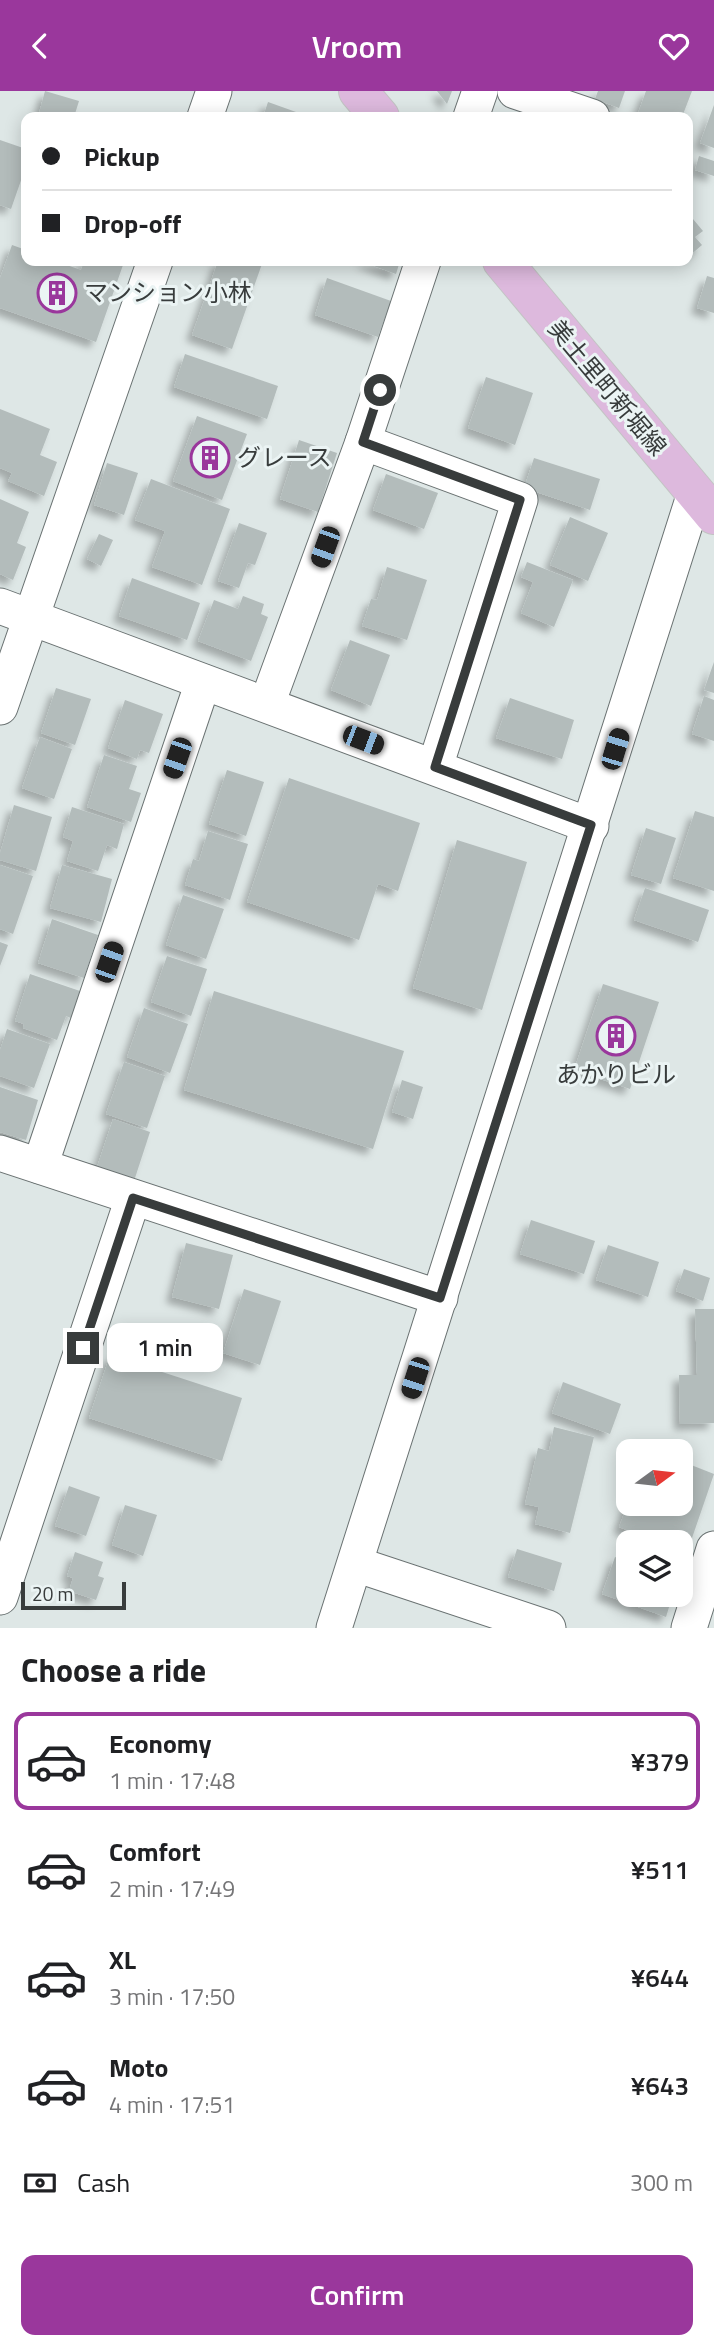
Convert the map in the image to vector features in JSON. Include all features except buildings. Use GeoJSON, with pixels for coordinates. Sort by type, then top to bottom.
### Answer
{"type":"FeatureCollection","features":[{"type":"Feature","properties":{"kind":"main road"},"geometry":{"type":"LineString","coordinates":[[358,91],[376,112]]}},
{"type":"Feature","properties":{"kind":"main road","name":"美土里町新堀線"},"geometry":{"type":"LineString","coordinates":[[506,266],[704,504]]}},
{"type":"Feature","properties":{"kind":"street"},"geometry":{"type":"LineString","coordinates":[[207,112],[214,91]]}},
{"type":"Feature","properties":{"kind":"street"},"geometry":{"type":"LineString","coordinates":[[473,112],[480,91]]}},
{"type":"Feature","properties":{"kind":"street"},"geometry":{"type":"LineString","coordinates":[[515,91],[577,112]]}},
{"type":"Feature","properties":{"kind":"street"},"geometry":{"type":"LineString","coordinates":[[0,707],[15,612],[153,266]]}},
{"type":"Feature","properties":{"kind":"street"},"geometry":{"type":"LineString","coordinates":[[267,704],[363,442],[421,266]]}},
{"type":"Feature","properties":{"kind":"street"},"geometry":{"type":"LineString","coordinates":[[363,442],[520,500],[435,767]]}},
{"type":"Feature","properties":{"kind":"street"},"geometry":{"type":"LineString","coordinates":[[334,1628],[591,825],[704,504]]}},
{"type":"Feature","properties":{"kind":"street"},"geometry":{"type":"LineString","coordinates":[[15,612],[591,825]]}},
{"type":"Feature","properties":{"kind":"street"},"geometry":{"type":"LineString","coordinates":[[40,1166],[203,682]]}},
{"type":"Feature","properties":{"kind":"street"},"geometry":{"type":"LineString","coordinates":[[0,1153],[440,1298]]}},
{"type":"Feature","properties":{"kind":"street"},"geometry":{"type":"LineString","coordinates":[[0,1597],[133,1198]]}},
{"type":"Feature","properties":{"kind":"street"},"geometry":{"type":"LineString","coordinates":[[689,1628],[714,1549]]}},
{"type":"Feature","properties":{"kind":"street"},"geometry":{"type":"LineString","coordinates":[[355,1564],[548,1628]]}},
{"type":"Feature","properties":{"kind":"place","name":"マンション小林"},"geometry":{"type":"Point","coordinates":[57,293]}},
{"type":"Feature","properties":{"kind":"place","name":"グレース"},"geometry":{"type":"Point","coordinates":[210,458]}},
{"type":"Feature","properties":{"kind":"place","name":"あかりビル"},"geometry":{"type":"Point","coordinates":[616,1036]}},
{"type":"Feature","properties":{"kind":"route"},"geometry":{"type":"LineString","coordinates":[[83,1348],[133,1198],[440,1298],[591,825],[435,767],[520,500],[363,442],[380,390]]}}]}
